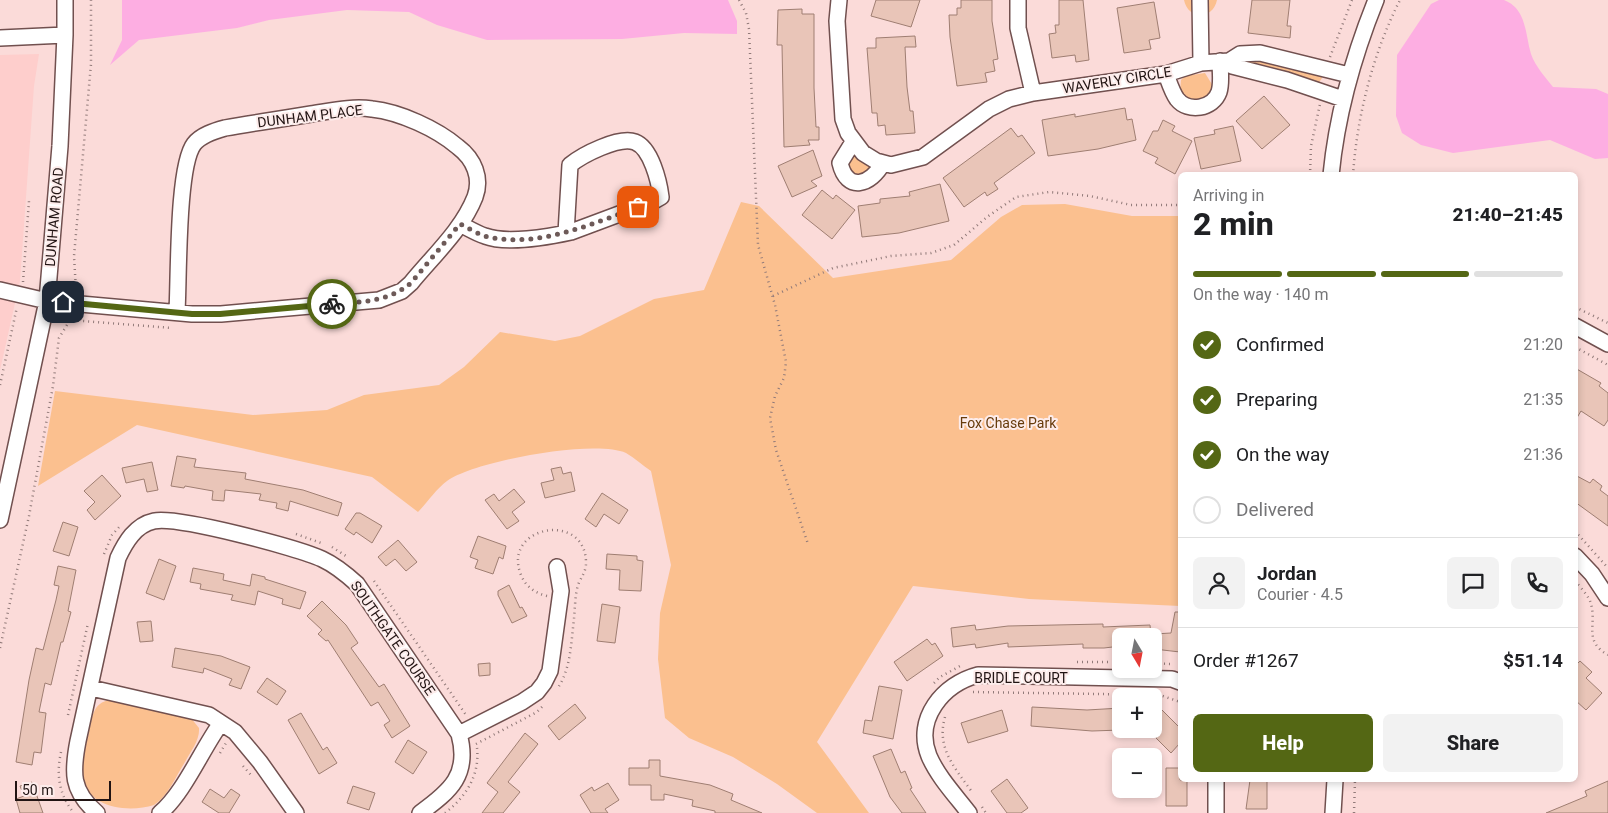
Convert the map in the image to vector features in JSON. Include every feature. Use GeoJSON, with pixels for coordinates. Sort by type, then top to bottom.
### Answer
{"type":"FeatureCollection","features":[{"type":"Feature","properties":{"kind":"street","name":"DUNHAM ROAD"},"geometry":{"type":"LineString","coordinates":[[0,520],[47,301],[60,146],[66,35],[65,0]]}},
{"type":"Feature","properties":{"kind":"street","name":"WAVERLY CIRCLE"},"geometry":{"type":"LineString","coordinates":[[839,0],[837,21],[843,120],[853,142],[863,153],[876,161],[891,165],[907,163],[923,157],[989,109],[1009,98],[1033,93],[1166,74],[1201,63],[1225,61],[1240,54],[1260,53],[1349,75]]}},
{"type":"Feature","properties":{"kind":"street"},"geometry":{"type":"LineString","coordinates":[[1018,0],[1018,28],[1033,93]]}},
{"type":"Feature","properties":{"kind":"street"},"geometry":{"type":"LineString","coordinates":[[1200,0],[1201,63]]}},
{"type":"Feature","properties":{"kind":"street"},"geometry":{"type":"LineString","coordinates":[[1331,172],[1343,99],[1349,75],[1376,0]]}},
{"type":"Feature","properties":{"kind":"street"},"geometry":{"type":"LineString","coordinates":[[0,38],[66,35]]}},
{"type":"Feature","properties":{"kind":"street"},"geometry":{"type":"LineString","coordinates":[[1166,74],[1177,99],[1186,106],[1198,108],[1210,104],[1217,96],[1220,90],[1225,61],[1243,71],[1287,80],[1343,99]]}},
{"type":"Feature","properties":{"kind":"street","name":"DUNHAM PLACE"},"geometry":{"type":"LineString","coordinates":[[0,290],[47,301],[177,312],[220,314],[379,300],[402,291],[411,283],[460,224],[475,196],[476,168],[464,152],[454,143],[410,119],[371,109],[346,109],[224,128],[207,134],[194,144],[186,161],[184,172],[177,312]]}},
{"type":"Feature","properties":{"kind":"street"},"geometry":{"type":"LineString","coordinates":[[460,224],[486,236],[499,238],[551,236],[566,233],[654,201],[661,197],[659,184],[645,150],[632,141],[617,142],[578,158],[570,165],[566,233]]}},
{"type":"Feature","properties":{"kind":"street"},"geometry":{"type":"LineString","coordinates":[[853,142],[840,163],[842,171],[849,180],[859,183],[871,179],[883,163]]}},
{"type":"Feature","properties":{"kind":"street"},"geometry":{"type":"LineString","coordinates":[[1578,328],[1608,344]]}},
{"type":"Feature","properties":{"kind":"street","name":"SOUTHGATE COURSE"},"geometry":{"type":"LineString","coordinates":[[97,813],[80,796],[74,779],[74,762],[118,558],[128,537],[153,521],[174,522],[262,541],[321,558],[345,572],[357,584],[465,731],[459,776],[451,787],[420,813]]}},
{"type":"Feature","properties":{"kind":"street"},"geometry":{"type":"LineString","coordinates":[[1578,559],[1592,574],[1608,598]]}},
{"type":"Feature","properties":{"kind":"street"},"geometry":{"type":"LineString","coordinates":[[465,731],[522,702],[537,692],[544,683],[550,671],[561,591],[557,567]]}},
{"type":"Feature","properties":{"kind":"street","name":"BRIDLE COURT"},"geometry":{"type":"LineString","coordinates":[[975,809],[929,757],[925,740],[927,724],[932,709],[940,696],[952,685],[964,679],[991,675],[1172,679],[1178,681]]}},
{"type":"Feature","properties":{"kind":"street"},"geometry":{"type":"LineString","coordinates":[[91,688],[191,709],[209,715],[217,728],[235,732],[260,762],[296,813]]}},
{"type":"Feature","properties":{"kind":"street"},"geometry":{"type":"LineString","coordinates":[[160,813],[173,799],[217,728]]}},
{"type":"Feature","properties":{"kind":"street"},"geometry":{"type":"LineString","coordinates":[[1216,782],[1216,813]]}},
{"type":"Feature","properties":{"kind":"street"},"geometry":{"type":"LineString","coordinates":[[1333,813],[1334,782]]}},
{"type":"Feature","properties":{"kind":"path"},"geometry":{"type":"LineString","coordinates":[[79,303],[74,277],[74,256],[91,64],[91,0]]}},
{"type":"Feature","properties":{"kind":"path"},"geometry":{"type":"LineString","coordinates":[[739,0],[746,12],[749,29],[758,245],[773,296],[786,362],[784,378],[775,396],[770,418],[776,450],[808,544]]}},
{"type":"Feature","properties":{"kind":"path"},"geometry":{"type":"LineString","coordinates":[[1353,172],[1361,115],[1370,79],[1382,42],[1400,0]]}},
{"type":"Feature","properties":{"kind":"path"},"geometry":{"type":"LineString","coordinates":[[773,296],[833,268],[891,256],[931,253],[954,245],[987,217],[1016,197],[1048,192],[1090,196],[1131,205],[1178,205]]}},
{"type":"Feature","properties":{"kind":"path"},"geometry":{"type":"LineString","coordinates":[[1578,308],[1608,323]]}},
{"type":"Feature","properties":{"kind":"path"},"geometry":{"type":"LineString","coordinates":[[0,648],[29,516],[53,386],[59,338],[70,320],[172,328]]}},
{"type":"Feature","properties":{"kind":"path"},"geometry":{"type":"LineString","coordinates":[[1578,349],[1608,365]]}},
{"type":"Feature","properties":{"kind":"path"},"geometry":{"type":"LineString","coordinates":[[102,562],[112,535],[126,520]]}},
{"type":"Feature","properties":{"kind":"path"},"geometry":{"type":"LineString","coordinates":[[288,532],[318,541],[339,550],[350,558]]}},
{"type":"Feature","properties":{"kind":"path"},"geometry":{"type":"LineString","coordinates":[[1578,534],[1608,568]]}},
{"type":"Feature","properties":{"kind":"path"},"geometry":{"type":"LineString","coordinates":[[372,580],[469,719],[465,731],[477,750],[474,779],[457,804],[446,813]]}},
{"type":"Feature","properties":{"kind":"path"},"geometry":{"type":"LineString","coordinates":[[1578,585],[1591,603],[1591,632],[1594,642],[1608,655]]}},
{"type":"Feature","properties":{"kind":"path"},"geometry":{"type":"LineString","coordinates":[[67,720],[90,614]]}},
{"type":"Feature","properties":{"kind":"path"},"geometry":{"type":"LineString","coordinates":[[1075,662],[1112,662]]}},
{"type":"Feature","properties":{"kind":"path"},"geometry":{"type":"LineString","coordinates":[[929,688],[940,677],[958,666],[968,664]]}},
{"type":"Feature","properties":{"kind":"path"},"geometry":{"type":"LineString","coordinates":[[968,695],[986,691],[1160,695],[1178,701]]}},
{"type":"Feature","properties":{"kind":"path"},"geometry":{"type":"LineString","coordinates":[[949,711],[942,729],[942,742],[946,754],[976,798]]}},
{"type":"Feature","properties":{"kind":"path"},"geometry":{"type":"LineString","coordinates":[[217,728],[231,751]]}},
{"type":"Feature","properties":{"kind":"path"},"geometry":{"type":"LineString","coordinates":[[62,746],[58,776],[64,798],[74,813]]}},
{"type":"Feature","properties":{"kind":"path"},"geometry":{"type":"LineString","coordinates":[[243,765],[254,780]]}},
{"type":"Feature","properties":{"kind":"path"},"geometry":{"type":"LineString","coordinates":[[1354,813],[1355,782]]}},
{"type":"Feature","properties":{"kind":"path"},"geometry":{"type":"LineString","coordinates":[[975,809],[986,813]]}},
{"type":"Feature","properties":{"kind":"shaded area"},"geometry":{"type":"Polygon","coordinates":[[[122,0],[728,0],[737,21],[737,34],[684,33],[622,39],[487,40],[437,25],[409,12],[347,10],[269,20],[237,28],[139,40],[110,65],[122,40],[122,0]]]}},
{"type":"Feature","properties":{"kind":"shaded area"},"geometry":{"type":"Polygon","coordinates":[[[1439,0],[1504,0],[1512,4],[1517,9],[1524,23],[1531,54],[1541,72],[1553,87],[1596,89],[1608,94],[1608,158],[1595,159],[1550,140],[1453,153],[1421,145],[1402,133],[1396,116],[1397,55],[1431,4],[1439,0]]]}},
{"type":"Feature","properties":{"kind":"shaded area"},"geometry":{"type":"Polygon","coordinates":[[[39,54],[34,86],[20,281],[0,370],[0,55],[39,54]]]}},
{"type":"Feature","properties":{"kind":"green space"},"geometry":{"type":"Polygon","coordinates":[[[1184,0],[1217,0],[1215,7],[1211,11],[1200,15],[1190,11],[1186,7],[1184,0]]]}},
{"type":"Feature","properties":{"kind":"green space"},"geometry":{"type":"Polygon","coordinates":[[[1244,59],[1271,61],[1321,74],[1322,78],[1318,84],[1243,66],[1244,59]]]}},
{"type":"Feature","properties":{"kind":"green space"},"geometry":{"type":"Polygon","coordinates":[[[1205,73],[1213,86],[1209,97],[1193,100],[1180,92],[1181,80],[1185,76],[1205,73]]]}},
{"type":"Feature","properties":{"kind":"green space"},"geometry":{"type":"Polygon","coordinates":[[[853,153],[870,165],[868,173],[864,175],[851,173],[848,164],[853,153]]]}},
{"type":"Feature","properties":{"kind":"green space","name":"Fox Chase Park"},"geometry":{"type":"Polygon","coordinates":[[[741,202],[759,206],[833,278],[951,260],[1001,217],[1022,205],[1065,204],[1132,216],[1178,216],[1178,606],[1029,599],[913,586],[817,742],[869,813],[817,813],[777,784],[733,757],[689,738],[665,718],[658,659],[660,613],[671,565],[651,471],[626,453],[610,449],[563,450],[535,454],[482,466],[461,473],[447,481],[418,512],[372,477],[137,425],[38,486],[55,391],[253,415],[327,410],[364,395],[439,385],[464,367],[500,332],[555,341],[580,336],[654,299],[704,290],[741,202]]]}},
{"type":"Feature","properties":{"kind":"green space"},"geometry":{"type":"Polygon","coordinates":[[[110,700],[191,718],[199,728],[195,745],[168,791],[154,805],[133,808],[110,806],[92,796],[86,787],[82,777],[82,766],[92,716],[100,704],[110,700]]]}},
{"type":"Feature","properties":{"kind":"building"},"geometry":{"type":"Polygon","coordinates":[[[876,0],[920,0],[911,27],[871,16],[876,0]]]}},
{"type":"Feature","properties":{"kind":"building"},"geometry":{"type":"Polygon","coordinates":[[[961,0],[992,0],[992,21],[998,59],[993,60],[995,71],[985,73],[987,82],[957,86],[949,15],[957,15],[957,8],[961,8],[961,0]]]}},
{"type":"Feature","properties":{"kind":"building"},"geometry":{"type":"Polygon","coordinates":[[[1059,0],[1083,0],[1089,60],[1076,62],[1075,55],[1052,58],[1049,34],[1056,33],[1055,25],[1059,25],[1059,0]]]}},
{"type":"Feature","properties":{"kind":"building"},"geometry":{"type":"Polygon","coordinates":[[[1252,0],[1290,0],[1287,26],[1291,26],[1290,38],[1248,33],[1252,0]]]}},
{"type":"Feature","properties":{"kind":"building"},"geometry":{"type":"Polygon","coordinates":[[[1154,2],[1160,38],[1149,40],[1151,49],[1124,53],[1117,8],[1154,2]]]}},
{"type":"Feature","properties":{"kind":"building"},"geometry":{"type":"Polygon","coordinates":[[[802,9],[802,14],[814,14],[814,88],[816,127],[819,127],[819,140],[808,140],[810,145],[784,147],[782,45],[777,45],[778,10],[802,9]]]}},
{"type":"Feature","properties":{"kind":"building"},"geometry":{"type":"Polygon","coordinates":[[[915,36],[916,47],[905,47],[907,87],[910,111],[913,111],[915,133],[886,135],[885,125],[878,126],[877,113],[872,113],[867,48],[876,48],[876,38],[915,36]]]}},
{"type":"Feature","properties":{"kind":"building"},"geometry":{"type":"Polygon","coordinates":[[[1264,96],[1290,125],[1262,149],[1236,121],[1264,96]]]}},
{"type":"Feature","properties":{"kind":"building"},"geometry":{"type":"Polygon","coordinates":[[[1125,108],[1127,120],[1132,119],[1136,140],[1098,149],[1048,156],[1042,120],[1075,114],[1075,117],[1125,108]]]}},
{"type":"Feature","properties":{"kind":"building"},"geometry":{"type":"Polygon","coordinates":[[[1163,120],[1175,126],[1172,131],[1192,141],[1175,174],[1155,163],[1158,158],[1143,151],[1153,131],[1158,131],[1163,120]]]}},
{"type":"Feature","properties":{"kind":"building"},"geometry":{"type":"Polygon","coordinates":[[[1233,126],[1241,161],[1201,169],[1194,138],[1215,134],[1214,130],[1233,126]]]}},
{"type":"Feature","properties":{"kind":"building"},"geometry":{"type":"Polygon","coordinates":[[[1011,128],[1018,137],[1022,135],[1035,153],[994,183],[998,189],[987,196],[985,192],[964,207],[943,178],[1011,128]]]}},
{"type":"Feature","properties":{"kind":"building"},"geometry":{"type":"Polygon","coordinates":[[[813,150],[822,176],[811,181],[817,186],[792,197],[778,166],[813,150]]]}},
{"type":"Feature","properties":{"kind":"building"},"geometry":{"type":"Polygon","coordinates":[[[940,184],[949,221],[899,233],[862,237],[858,206],[880,203],[880,199],[910,196],[909,192],[940,184]]]}},
{"type":"Feature","properties":{"kind":"building"},"geometry":{"type":"Polygon","coordinates":[[[822,190],[833,199],[836,195],[855,210],[832,239],[802,215],[822,190]]]}},
{"type":"Feature","properties":{"kind":"building"},"geometry":{"type":"Polygon","coordinates":[[[1578,370],[1601,383],[1599,386],[1608,393],[1608,420],[1604,426],[1581,411],[1578,416],[1578,370]]]}},
{"type":"Feature","properties":{"kind":"building"},"geometry":{"type":"Polygon","coordinates":[[[177,456],[196,459],[194,467],[246,473],[245,479],[303,490],[342,503],[338,516],[290,501],[288,511],[276,508],[277,503],[259,500],[261,494],[225,490],[224,501],[212,500],[213,491],[185,486],[184,488],[171,486],[177,456]]]}},
{"type":"Feature","properties":{"kind":"building"},"geometry":{"type":"Polygon","coordinates":[[[152,462],[158,490],[147,492],[144,479],[126,483],[122,468],[152,462]]]}},
{"type":"Feature","properties":{"kind":"building"},"geometry":{"type":"Polygon","coordinates":[[[561,467],[563,474],[571,472],[575,491],[545,498],[541,483],[554,480],[551,469],[561,467]]]}},
{"type":"Feature","properties":{"kind":"building"},"geometry":{"type":"Polygon","coordinates":[[[102,475],[121,496],[95,520],[87,510],[95,502],[84,491],[102,475]]]}},
{"type":"Feature","properties":{"kind":"building"},"geometry":{"type":"Polygon","coordinates":[[[1578,477],[1590,483],[1593,479],[1602,486],[1600,490],[1608,496],[1608,526],[1578,504],[1578,477]]]}},
{"type":"Feature","properties":{"kind":"building"},"geometry":{"type":"Polygon","coordinates":[[[514,489],[525,502],[512,512],[519,521],[507,529],[485,500],[494,494],[499,501],[514,489]]]}},
{"type":"Feature","properties":{"kind":"building"},"geometry":{"type":"Polygon","coordinates":[[[602,493],[628,510],[619,524],[604,514],[596,527],[585,519],[602,493]]]}},
{"type":"Feature","properties":{"kind":"building"},"geometry":{"type":"Polygon","coordinates":[[[356,513],[360,513],[382,526],[372,543],[356,532],[354,535],[345,529],[356,513]]]}},
{"type":"Feature","properties":{"kind":"building"},"geometry":{"type":"Polygon","coordinates":[[[63,522],[78,527],[69,556],[53,551],[63,522]]]}},
{"type":"Feature","properties":{"kind":"building"},"geometry":{"type":"Polygon","coordinates":[[[478,536],[506,546],[503,559],[499,557],[493,574],[475,568],[478,560],[470,557],[478,536]]]}},
{"type":"Feature","properties":{"kind":"building"},"geometry":{"type":"Polygon","coordinates":[[[398,540],[417,562],[406,571],[395,559],[386,566],[378,557],[398,540]]]}},
{"type":"Feature","properties":{"kind":"building"},"geometry":{"type":"Polygon","coordinates":[[[607,554],[637,556],[637,560],[643,561],[641,591],[619,590],[620,570],[606,569],[607,554]]]}},
{"type":"Feature","properties":{"kind":"building"},"geometry":{"type":"Polygon","coordinates":[[[159,559],[176,566],[164,600],[146,593],[159,559]]]}},
{"type":"Feature","properties":{"kind":"building"},"geometry":{"type":"Polygon","coordinates":[[[58,566],[76,570],[68,611],[71,612],[63,642],[61,642],[51,685],[45,683],[39,712],[46,713],[41,753],[34,752],[32,765],[16,762],[36,648],[43,650],[59,586],[54,585],[58,566]]]}},
{"type":"Feature","properties":{"kind":"building"},"geometry":{"type":"Polygon","coordinates":[[[193,568],[224,574],[223,580],[250,586],[252,574],[306,592],[300,609],[282,604],[283,599],[258,591],[255,605],[231,600],[233,595],[200,589],[201,584],[190,582],[193,568]]]}},
{"type":"Feature","properties":{"kind":"building"},"geometry":{"type":"Polygon","coordinates":[[[509,585],[520,608],[522,607],[527,616],[512,623],[498,595],[498,591],[509,585]]]}},
{"type":"Feature","properties":{"kind":"building"},"geometry":{"type":"Polygon","coordinates":[[[322,601],[346,625],[358,643],[351,648],[379,687],[384,684],[410,726],[392,738],[384,725],[390,721],[378,702],[371,706],[328,640],[326,641],[318,634],[322,630],[307,616],[322,601]]]}},
{"type":"Feature","properties":{"kind":"building"},"geometry":{"type":"Polygon","coordinates":[[[602,604],[620,607],[615,643],[597,641],[602,604]]]}},
{"type":"Feature","properties":{"kind":"building"},"geometry":{"type":"Polygon","coordinates":[[[1175,612],[1178,612],[1178,652],[1162,650],[1162,634],[1171,633],[1175,612]]]}},
{"type":"Feature","properties":{"kind":"building"},"geometry":{"type":"Polygon","coordinates":[[[151,621],[153,641],[140,642],[137,622],[151,621]]]}},
{"type":"Feature","properties":{"kind":"building"},"geometry":{"type":"Polygon","coordinates":[[[1103,624],[1103,627],[1150,625],[1150,628],[1112,628],[1112,647],[1104,648],[1083,648],[1083,644],[1008,647],[1008,643],[976,648],[975,644],[953,647],[951,628],[975,625],[976,630],[1008,626],[1103,624]]]}},
{"type":"Feature","properties":{"kind":"building"},"geometry":{"type":"Polygon","coordinates":[[[927,639],[932,645],[935,643],[943,656],[907,681],[894,662],[927,639]]]}},
{"type":"Feature","properties":{"kind":"building"},"geometry":{"type":"Polygon","coordinates":[[[175,648],[221,656],[250,667],[241,689],[229,685],[232,679],[204,668],[203,673],[172,667],[175,648]]]}},
{"type":"Feature","properties":{"kind":"building"},"geometry":{"type":"Polygon","coordinates":[[[1580,661],[1592,672],[1586,678],[1602,693],[1586,710],[1578,703],[1578,663],[1580,661]]]}},
{"type":"Feature","properties":{"kind":"building"},"geometry":{"type":"Polygon","coordinates":[[[490,663],[490,675],[479,676],[478,664],[490,663]]]}},
{"type":"Feature","properties":{"kind":"building"},"geometry":{"type":"Polygon","coordinates":[[[267,678],[286,691],[277,705],[257,692],[267,678]]]}},
{"type":"Feature","properties":{"kind":"building"},"geometry":{"type":"Polygon","coordinates":[[[879,686],[902,690],[893,739],[863,733],[865,720],[872,721],[879,686]]]}},
{"type":"Feature","properties":{"kind":"building"},"geometry":{"type":"Polygon","coordinates":[[[575,704],[586,718],[559,740],[548,726],[575,704]]]}},
{"type":"Feature","properties":{"kind":"building"},"geometry":{"type":"Polygon","coordinates":[[[1032,707],[1087,710],[1112,709],[1112,730],[1092,731],[1031,726],[1032,707]]]}},
{"type":"Feature","properties":{"kind":"building"},"geometry":{"type":"Polygon","coordinates":[[[1002,710],[1008,731],[968,743],[961,723],[1002,710]]]}},
{"type":"Feature","properties":{"kind":"building"},"geometry":{"type":"Polygon","coordinates":[[[1162,710],[1178,726],[1178,745],[1171,753],[1156,738],[1162,738],[1162,710]]]}},
{"type":"Feature","properties":{"kind":"building"},"geometry":{"type":"Polygon","coordinates":[[[301,713],[323,750],[327,747],[337,763],[319,774],[288,720],[301,713]]]}},
{"type":"Feature","properties":{"kind":"building"},"geometry":{"type":"Polygon","coordinates":[[[525,733],[538,744],[508,782],[520,792],[503,813],[482,813],[498,792],[487,783],[525,733]]]}},
{"type":"Feature","properties":{"kind":"building"},"geometry":{"type":"Polygon","coordinates":[[[408,740],[427,752],[413,774],[395,762],[408,740]]]}},
{"type":"Feature","properties":{"kind":"building"},"geometry":{"type":"Polygon","coordinates":[[[891,749],[901,773],[905,771],[912,788],[910,789],[926,813],[902,813],[890,797],[873,756],[891,749]]]}},
{"type":"Feature","properties":{"kind":"building"},"geometry":{"type":"Polygon","coordinates":[[[649,760],[660,760],[660,776],[710,785],[733,794],[731,800],[762,813],[715,813],[715,811],[692,806],[693,800],[664,794],[664,800],[651,800],[651,785],[629,785],[629,768],[649,768],[649,760]]]}},
{"type":"Feature","properties":{"kind":"building"},"geometry":{"type":"Polygon","coordinates":[[[1166,768],[1178,768],[1178,782],[1187,782],[1187,806],[1166,806],[1166,768]]]}},
{"type":"Feature","properties":{"kind":"building"},"geometry":{"type":"Polygon","coordinates":[[[1007,779],[1028,808],[1021,813],[1007,813],[991,791],[1007,779]]]}},
{"type":"Feature","properties":{"kind":"building"},"geometry":{"type":"Polygon","coordinates":[[[1608,781],[1608,813],[1546,813],[1587,796],[1585,791],[1608,781]]]}},
{"type":"Feature","properties":{"kind":"building"},"geometry":{"type":"Polygon","coordinates":[[[32,782],[43,813],[20,813],[16,799],[24,796],[20,786],[32,782]]]}},
{"type":"Feature","properties":{"kind":"building"},"geometry":{"type":"Polygon","coordinates":[[[1250,782],[1267,782],[1267,809],[1246,809],[1250,782]]]}},
{"type":"Feature","properties":{"kind":"building"},"geometry":{"type":"Polygon","coordinates":[[[608,783],[619,800],[605,809],[608,813],[591,813],[580,795],[592,787],[594,791],[608,783]]]}},
{"type":"Feature","properties":{"kind":"building"},"geometry":{"type":"Polygon","coordinates":[[[353,786],[375,793],[369,810],[347,803],[353,786]]]}},
{"type":"Feature","properties":{"kind":"building"},"geometry":{"type":"Polygon","coordinates":[[[210,789],[224,798],[231,789],[240,795],[229,813],[219,813],[202,802],[210,789]]]}},
{"type":"Feature","properties":{"kind":"way so far"},"geometry":{"type":"LineString","coordinates":[[332,304],[379,300],[402,291],[411,283],[460,224],[486,236],[499,238],[551,236],[570,232],[638,207]]}},
{"type":"Feature","properties":{"kind":"route"},"geometry":{"type":"LineString","coordinates":[[63,302],[192,314],[220,314],[332,304]]}}]}
